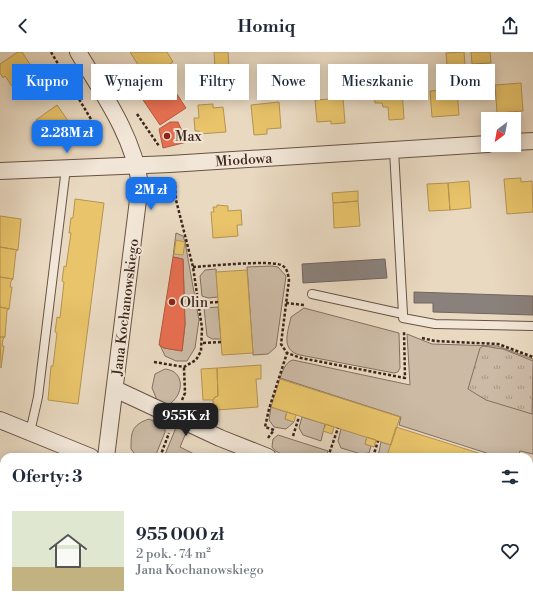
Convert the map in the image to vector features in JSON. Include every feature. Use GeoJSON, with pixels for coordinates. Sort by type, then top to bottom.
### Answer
{"type":"FeatureCollection","features":[{"type":"Feature","properties":{"kind":"street","name":"Jana Kochanowskiego"},"geometry":{"type":"LineString","coordinates":[[78,52],[125,134],[136,164],[140,184],[107,453]]}},
{"type":"Feature","properties":{"kind":"street"},"geometry":{"type":"LineString","coordinates":[[521,142],[533,141]]}},
{"type":"Feature","properties":{"kind":"street","name":"Miodowa"},"geometry":{"type":"LineString","coordinates":[[0,172],[136,164],[170,164],[481,144]]}},
{"type":"Feature","properties":{"kind":"street"},"geometry":{"type":"LineString","coordinates":[[115,390],[220,438],[266,450]]}},
{"type":"Feature","properties":{"kind":"street"},"geometry":{"type":"LineString","coordinates":[[0,420],[81,453]]}},
{"type":"Feature","properties":{"kind":"lane"},"geometry":{"type":"LineString","coordinates":[[394,150],[403,316]]}},
{"type":"Feature","properties":{"kind":"lane"},"geometry":{"type":"LineString","coordinates":[[30,432],[38,397],[66,168]]}},
{"type":"Feature","properties":{"kind":"lane"},"geometry":{"type":"LineString","coordinates":[[312,294],[435,324],[533,326]]}},
{"type":"Feature","properties":{"kind":"path"},"geometry":{"type":"LineString","coordinates":[[51,52],[95,126],[100,140]]}},
{"type":"Feature","properties":{"kind":"path"},"geometry":{"type":"LineString","coordinates":[[134,109],[158,146],[163,150]]}},
{"type":"Feature","properties":{"kind":"path"},"geometry":{"type":"LineString","coordinates":[[154,362],[184,367],[196,360],[202,343],[200,303],[193,267],[176,200],[175,182]]}},
{"type":"Feature","properties":{"kind":"path"},"geometry":{"type":"LineString","coordinates":[[193,267],[270,263],[284,267],[287,271],[289,280],[281,344],[287,353],[301,358],[405,378],[403,316]]}},
{"type":"Feature","properties":{"kind":"path"},"geometry":{"type":"LineString","coordinates":[[200,303],[218,302]]}},
{"type":"Feature","properties":{"kind":"path"},"geometry":{"type":"LineString","coordinates":[[202,343],[221,342]]}},
{"type":"Feature","properties":{"kind":"path"},"geometry":{"type":"LineString","coordinates":[[266,450],[274,430],[265,427],[269,409],[287,353]]}},
{"type":"Feature","properties":{"kind":"path"},"geometry":{"type":"LineString","coordinates":[[180,405],[185,393],[184,367]]}},
{"type":"Feature","properties":{"kind":"path"},"geometry":{"type":"LineString","coordinates":[[293,436],[299,417]]}},
{"type":"Feature","properties":{"kind":"path"},"geometry":{"type":"LineString","coordinates":[[329,453],[338,428]]}},
{"type":"Feature","properties":{"kind":"path"},"geometry":{"type":"LineString","coordinates":[[162,453],[170,432]]}},
{"type":"Feature","properties":{"kind":"path"},"geometry":{"type":"LineString","coordinates":[[374,453],[378,441]]}},
{"type":"Feature","properties":{"kind":"green space"},"geometry":{"type":"Polygon","coordinates":[[[176,233],[183,236],[185,242],[199,320],[195,348],[187,361],[176,361],[165,356],[160,345],[164,348],[182,351],[185,325],[183,259],[173,257],[176,233]]]}},
{"type":"Feature","properties":{"kind":"green space"},"geometry":{"type":"Polygon","coordinates":[[[247,267],[278,267],[286,276],[276,347],[268,354],[253,355],[247,267]]]}},
{"type":"Feature","properties":{"kind":"green space"},"geometry":{"type":"Polygon","coordinates":[[[216,269],[218,297],[208,298],[202,296],[200,276],[205,270],[216,269]]]}},
{"type":"Feature","properties":{"kind":"green space"},"geometry":{"type":"Polygon","coordinates":[[[218,307],[221,339],[212,339],[207,336],[204,308],[218,307]]]}},
{"type":"Feature","properties":{"kind":"green space"},"geometry":{"type":"Polygon","coordinates":[[[304,308],[399,333],[400,368],[398,372],[394,373],[294,353],[288,345],[288,329],[291,317],[304,308]]]}},
{"type":"Feature","properties":{"kind":"green space"},"geometry":{"type":"Polygon","coordinates":[[[407,334],[432,344],[497,346],[533,359],[533,453],[520,451],[519,453],[486,453],[399,425],[401,417],[280,378],[286,365],[293,360],[410,385],[407,334]]]}},
{"type":"Feature","properties":{"kind":"green space"},"geometry":{"type":"Polygon","coordinates":[[[483,346],[503,349],[533,361],[532,414],[486,400],[468,389],[480,348],[483,346]]]}},
{"type":"Feature","properties":{"kind":"green space"},"geometry":{"type":"Polygon","coordinates":[[[165,369],[177,374],[180,384],[180,390],[177,396],[168,405],[157,400],[152,388],[155,374],[165,369]]]}},
{"type":"Feature","properties":{"kind":"green space"},"geometry":{"type":"Polygon","coordinates":[[[271,407],[287,412],[285,419],[294,422],[286,429],[274,427],[269,420],[271,407]]]}},
{"type":"Feature","properties":{"kind":"green space"},"geometry":{"type":"Polygon","coordinates":[[[302,417],[325,424],[321,441],[303,435],[299,428],[302,417]]]}},
{"type":"Feature","properties":{"kind":"green space"},"geometry":{"type":"Polygon","coordinates":[[[149,419],[165,427],[165,432],[157,453],[134,453],[131,449],[133,430],[143,421],[149,419]]]}},
{"type":"Feature","properties":{"kind":"green space"},"geometry":{"type":"Polygon","coordinates":[[[177,425],[185,430],[186,433],[180,447],[192,453],[166,453],[177,425]]]}},
{"type":"Feature","properties":{"kind":"green space"},"geometry":{"type":"Polygon","coordinates":[[[341,429],[367,437],[365,444],[371,446],[369,453],[358,453],[341,448],[338,441],[341,429]]]}},
{"type":"Feature","properties":{"kind":"green space"},"geometry":{"type":"Polygon","coordinates":[[[278,435],[328,451],[327,453],[280,453],[272,447],[273,439],[278,435]]]}},
{"type":"Feature","properties":{"kind":"green space"},"geometry":{"type":"Polygon","coordinates":[[[381,442],[391,445],[388,453],[379,453],[381,442]]]}},
{"type":"Feature","properties":{"kind":"building: Mieszkania"},"geometry":{"type":"Polygon","coordinates":[[[18,52],[22,52],[30,64],[12,64],[12,86],[5,76],[3,78],[0,73],[0,64],[18,52]]]}},
{"type":"Feature","properties":{"kind":"building: Mieszkania"},"geometry":{"type":"Polygon","coordinates":[[[130,52],[167,52],[173,62],[170,64],[138,64],[130,52]]]}},
{"type":"Feature","properties":{"kind":"building: Mieszkania"},"geometry":{"type":"Polygon","coordinates":[[[214,52],[228,52],[229,64],[215,64],[214,52]]]}},
{"type":"Feature","properties":{"kind":"building: Mieszkania"},"geometry":{"type":"Polygon","coordinates":[[[464,52],[465,64],[447,64],[446,53],[464,52]]]}},
{"type":"Feature","properties":{"kind":"building: Mieszkania"},"geometry":{"type":"Polygon","coordinates":[[[471,52],[490,52],[491,63],[472,64],[471,52]]]}},
{"type":"Feature","properties":{"kind":"building: Mieszkania"},"geometry":{"type":"Polygon","coordinates":[[[521,83],[523,111],[497,112],[495,85],[521,83]]]}},
{"type":"Feature","properties":{"kind":"building: Mieszkania"},"geometry":{"type":"Polygon","coordinates":[[[430,91],[436,91],[436,100],[458,100],[459,115],[432,117],[430,91]]]}},
{"type":"Feature","properties":{"kind":"building: Mieszkania"},"geometry":{"type":"Polygon","coordinates":[[[315,100],[343,100],[345,123],[331,124],[331,121],[317,122],[315,100]]]}},
{"type":"Feature","properties":{"kind":"building: Mieszkania"},"geometry":{"type":"Polygon","coordinates":[[[375,100],[403,100],[404,119],[389,120],[388,107],[383,107],[382,103],[375,103],[375,100]]]}},
{"type":"Feature","properties":{"kind":"building: Mieszkania"},"geometry":{"type":"Polygon","coordinates":[[[279,102],[281,128],[267,129],[267,134],[254,135],[251,105],[279,102]]]}},
{"type":"Feature","properties":{"kind":"building: Mieszkania"},"geometry":{"type":"Polygon","coordinates":[[[213,104],[213,108],[223,107],[226,132],[199,134],[199,131],[195,131],[194,118],[199,118],[198,105],[213,104]]]}},
{"type":"Feature","properties":{"kind":"building: Mieszkania"},"geometry":{"type":"Polygon","coordinates":[[[57,105],[71,125],[49,140],[36,120],[57,105]]]}},
{"type":"Feature","properties":{"kind":"building: Mieszkania"},"geometry":{"type":"Polygon","coordinates":[[[521,178],[521,182],[532,181],[533,212],[507,214],[504,179],[521,178]]]}},
{"type":"Feature","properties":{"kind":"building: Mieszkania"},"geometry":{"type":"Polygon","coordinates":[[[469,181],[471,208],[450,210],[448,183],[469,181]]]}},
{"type":"Feature","properties":{"kind":"building: Mieszkania"},"geometry":{"type":"Polygon","coordinates":[[[448,183],[450,210],[429,211],[427,184],[448,183]]]}},
{"type":"Feature","properties":{"kind":"building: Mieszkania"},"geometry":{"type":"Polygon","coordinates":[[[358,191],[358,201],[333,203],[332,193],[358,191]]]}},
{"type":"Feature","properties":{"kind":"building: Mieszkania"},"geometry":{"type":"Polygon","coordinates":[[[75,199],[104,203],[78,404],[48,400],[51,366],[53,366],[57,333],[55,332],[57,317],[60,318],[64,282],[62,281],[64,266],[66,267],[71,233],[69,233],[71,218],[73,218],[75,199]]]}},
{"type":"Feature","properties":{"kind":"building: Mieszkania"},"geometry":{"type":"Polygon","coordinates":[[[358,201],[360,226],[334,228],[333,203],[358,201]]]}},
{"type":"Feature","properties":{"kind":"building: Mieszkania"},"geometry":{"type":"Polygon","coordinates":[[[217,205],[228,206],[228,211],[241,210],[242,225],[237,225],[238,236],[213,238],[211,212],[214,212],[213,207],[217,207],[217,205]]]}},
{"type":"Feature","properties":{"kind":"building: Mieszkania"},"geometry":{"type":"Polygon","coordinates":[[[0,216],[21,219],[18,250],[0,247],[0,216]]]}},
{"type":"Feature","properties":{"kind":"building: Mieszkania"},"geometry":{"type":"Polygon","coordinates":[[[176,240],[185,242],[183,255],[174,254],[176,240]]]}},
{"type":"Feature","properties":{"kind":"building: Mieszkania"},"geometry":{"type":"Polygon","coordinates":[[[0,247],[18,250],[16,251],[13,279],[0,277],[0,247]]]}},
{"type":"Feature","properties":{"kind":"building: Mieszkania"},"geometry":{"type":"Polygon","coordinates":[[[247,270],[253,353],[222,355],[216,272],[247,270]]]}},
{"type":"Feature","properties":{"kind":"building: Mieszkania"},"geometry":{"type":"Polygon","coordinates":[[[0,277],[13,279],[10,287],[12,287],[9,309],[0,307],[0,277]]]}},
{"type":"Feature","properties":{"kind":"building: Mieszkania"},"geometry":{"type":"Polygon","coordinates":[[[0,307],[9,309],[7,310],[5,337],[0,337],[0,307]]]}},
{"type":"Feature","properties":{"kind":"building: Mieszkania"},"geometry":{"type":"Polygon","coordinates":[[[0,337],[5,337],[3,339],[2,346],[4,346],[1,368],[0,337]]]}},
{"type":"Feature","properties":{"kind":"building: Mieszkania"},"geometry":{"type":"Polygon","coordinates":[[[261,365],[261,379],[256,379],[258,407],[217,410],[213,408],[213,400],[218,396],[217,368],[261,365]]]}},
{"type":"Feature","properties":{"kind":"building: Mieszkania"},"geometry":{"type":"Polygon","coordinates":[[[217,368],[218,396],[213,400],[203,400],[201,369],[217,368]]]}},
{"type":"Feature","properties":{"kind":"building: Mieszkania"},"geometry":{"type":"Polygon","coordinates":[[[280,379],[400,417],[391,445],[271,407],[280,379]]]}},
{"type":"Feature","properties":{"kind":"building: Mieszkania"},"geometry":{"type":"Polygon","coordinates":[[[287,412],[296,415],[294,422],[285,419],[287,412]]]}},
{"type":"Feature","properties":{"kind":"building: Mieszkania"},"geometry":{"type":"Polygon","coordinates":[[[326,424],[334,427],[332,434],[323,431],[326,424]]]}},
{"type":"Feature","properties":{"kind":"building: Mieszkania"},"geometry":{"type":"Polygon","coordinates":[[[396,427],[478,453],[388,453],[396,427]]]}},
{"type":"Feature","properties":{"kind":"building: Mieszkania"},"geometry":{"type":"Polygon","coordinates":[[[367,437],[376,440],[374,447],[365,444],[367,437]]]}},
{"type":"Feature","properties":{"kind":"building: Handel"},"geometry":{"type":"Polygon","coordinates":[[[177,94],[186,108],[160,125],[143,100],[177,100],[177,94]]]}},
{"type":"Feature","properties":{"kind":"building: Handel"},"geometry":{"type":"Polygon","coordinates":[[[170,122],[178,122],[187,142],[163,148],[159,129],[170,122]]]}},
{"type":"Feature","properties":{"kind":"building: Handel"},"geometry":{"type":"Polygon","coordinates":[[[173,257],[183,259],[185,324],[182,351],[164,348],[159,345],[173,257]]]}},
{"type":"Feature","properties":{"kind":"building: Przemysł"},"geometry":{"type":"Polygon","coordinates":[[[385,259],[387,278],[303,283],[302,264],[385,259]]]}},
{"type":"Feature","properties":{"kind":"building: Przemysł"},"geometry":{"type":"Polygon","coordinates":[[[414,292],[533,296],[533,315],[433,312],[433,303],[414,303],[414,292]]]}},
{"type":"Feature","properties":{"kind":"place","name":"Max"},"geometry":{"type":"Point","coordinates":[167,136]}},
{"type":"Feature","properties":{"kind":"place","name":"Olin"},"geometry":{"type":"Point","coordinates":[172,302]}}]}
